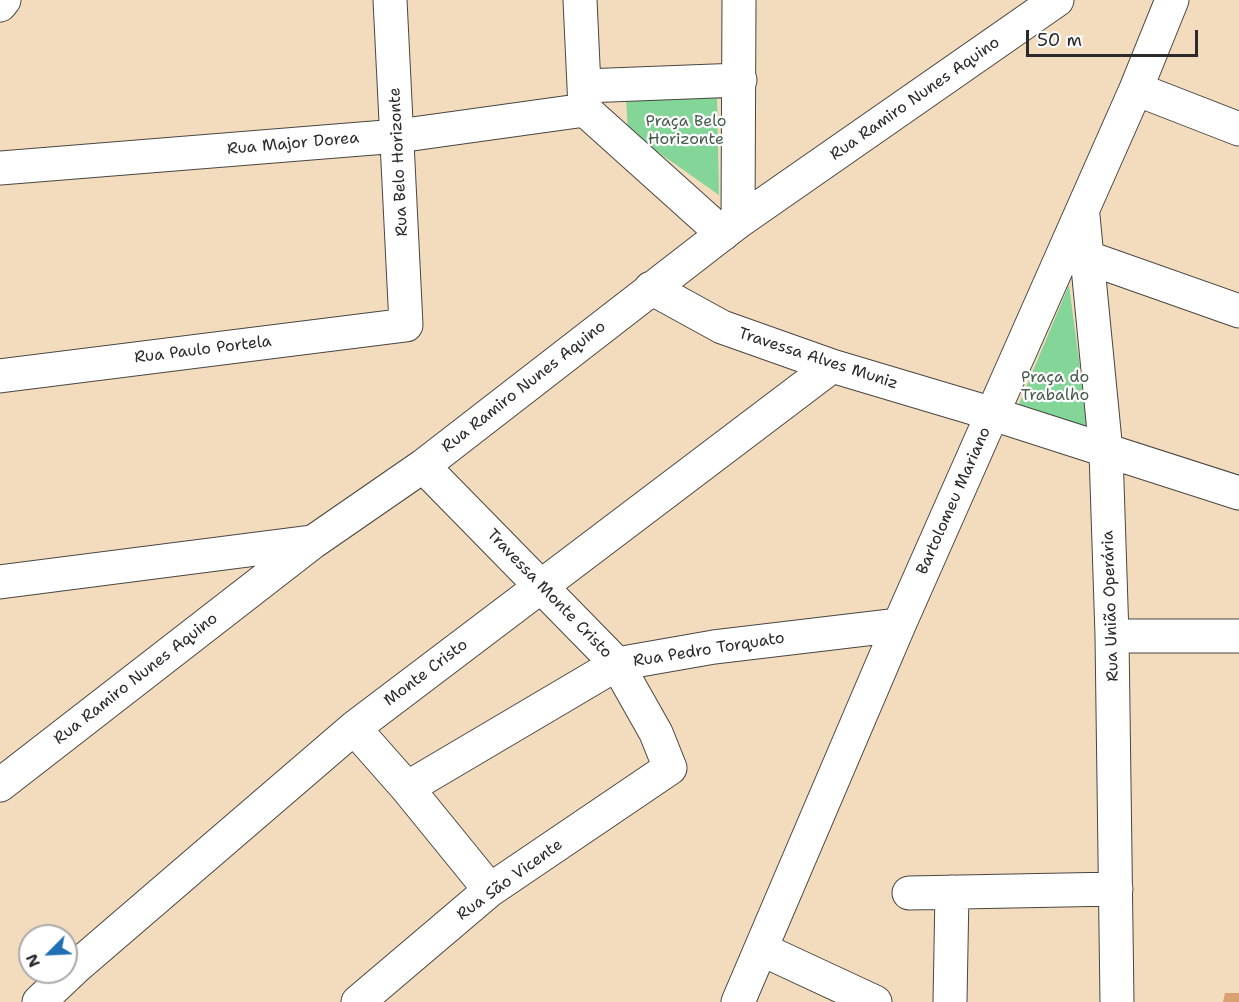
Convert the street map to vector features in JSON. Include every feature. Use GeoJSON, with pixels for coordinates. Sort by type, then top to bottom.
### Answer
{"type":"FeatureCollection","features":[{"type":"Feature","properties":{"kind":"street"},"geometry":{"type":"LineString","coordinates":[[0,5],[4,0]]}},
{"type":"Feature","properties":{"kind":"street","name":"Rua Belo Horizonte"},"geometry":{"type":"LineString","coordinates":[[390,0],[406,325]]}},
{"type":"Feature","properties":{"kind":"street"},"geometry":{"type":"LineString","coordinates":[[580,0],[585,98],[731,228]]}},
{"type":"Feature","properties":{"kind":"street"},"geometry":{"type":"LineString","coordinates":[[731,228],[740,80],[739,0]]}},
{"type":"Feature","properties":{"kind":"street","name":"Rua Ramiro Nunes Aquino"},"geometry":{"type":"LineString","coordinates":[[0,785],[313,542],[423,466],[731,228],[1057,0]]}},
{"type":"Feature","properties":{"kind":"street","name":"Bartolomeu Mariano"},"geometry":{"type":"LineString","coordinates":[[738,1002],[899,625],[1136,88],[1172,0]]}},
{"type":"Feature","properties":{"kind":"street"},"geometry":{"type":"LineString","coordinates":[[585,98],[740,80]]}},
{"type":"Feature","properties":{"kind":"street"},"geometry":{"type":"LineString","coordinates":[[1136,88],[1239,129]]}},
{"type":"Feature","properties":{"kind":"street","name":"Rua Major Dorea"},"geometry":{"type":"LineString","coordinates":[[0,168],[398,136],[585,98]]}},
{"type":"Feature","properties":{"kind":"street","name":"Rua União Operária"},"geometry":{"type":"LineString","coordinates":[[1082,211],[1106,452],[1112,636],[1117,1002]]}},
{"type":"Feature","properties":{"kind":"street"},"geometry":{"type":"LineString","coordinates":[[1086,257],[1239,311]]}},
{"type":"Feature","properties":{"kind":"street","name":"Travessa Alves Muniz"},"geometry":{"type":"LineString","coordinates":[[651,288],[722,327],[832,366],[993,414],[1239,493]]}},
{"type":"Feature","properties":{"kind":"street","name":"Rua Paulo Portela"},"geometry":{"type":"LineString","coordinates":[[0,376],[406,325]]}},
{"type":"Feature","properties":{"kind":"street","name":"Monte Cristo"},"geometry":{"type":"LineString","coordinates":[[39,1002],[76,967],[354,728],[832,366]]}},
{"type":"Feature","properties":{"kind":"street","name":"Travessa Monte Cristo"},"geometry":{"type":"LineString","coordinates":[[423,466],[618,664],[656,733],[670,768]]}},
{"type":"Feature","properties":{"kind":"street"},"geometry":{"type":"LineString","coordinates":[[0,582],[313,542]]}},
{"type":"Feature","properties":{"kind":"street","name":"Rua Pedro Torquato"},"geometry":{"type":"LineString","coordinates":[[407,788],[618,664],[714,646],[899,625]]}},
{"type":"Feature","properties":{"kind":"street"},"geometry":{"type":"LineString","coordinates":[[1112,636],[1239,636]]}},
{"type":"Feature","properties":{"kind":"street"},"geometry":{"type":"LineString","coordinates":[[354,728],[407,788],[490,890]]}},
{"type":"Feature","properties":{"kind":"street","name":"Rua São Vicente"},"geometry":{"type":"LineString","coordinates":[[358,1002],[490,890],[670,768]]}},
{"type":"Feature","properties":{"kind":"street"},"geometry":{"type":"LineString","coordinates":[[909,893],[1116,889]]}},
{"type":"Feature","properties":{"kind":"street"},"geometry":{"type":"LineString","coordinates":[[950,1002],[952,892]]}},
{"type":"Feature","properties":{"kind":"street"},"geometry":{"type":"LineString","coordinates":[[761,949],[875,1002]]}},
{"type":"Feature","properties":{"kind":"green space","name":"Praça Belo Horizonte"},"geometry":{"type":"Polygon","coordinates":[[[717,97],[719,195],[628,131],[626,100],[717,97]]]}},
{"type":"Feature","properties":{"kind":"green space","name":"Praça do Trabalho"},"geometry":{"type":"Polygon","coordinates":[[[1069,285],[1088,429],[1019,404],[1069,285]]]}},
{"type":"Feature","properties":{"kind":"building"},"geometry":{"type":"Polygon","coordinates":[[[1225,993],[1239,993],[1239,1002],[1223,1002],[1225,993]]]}}]}
